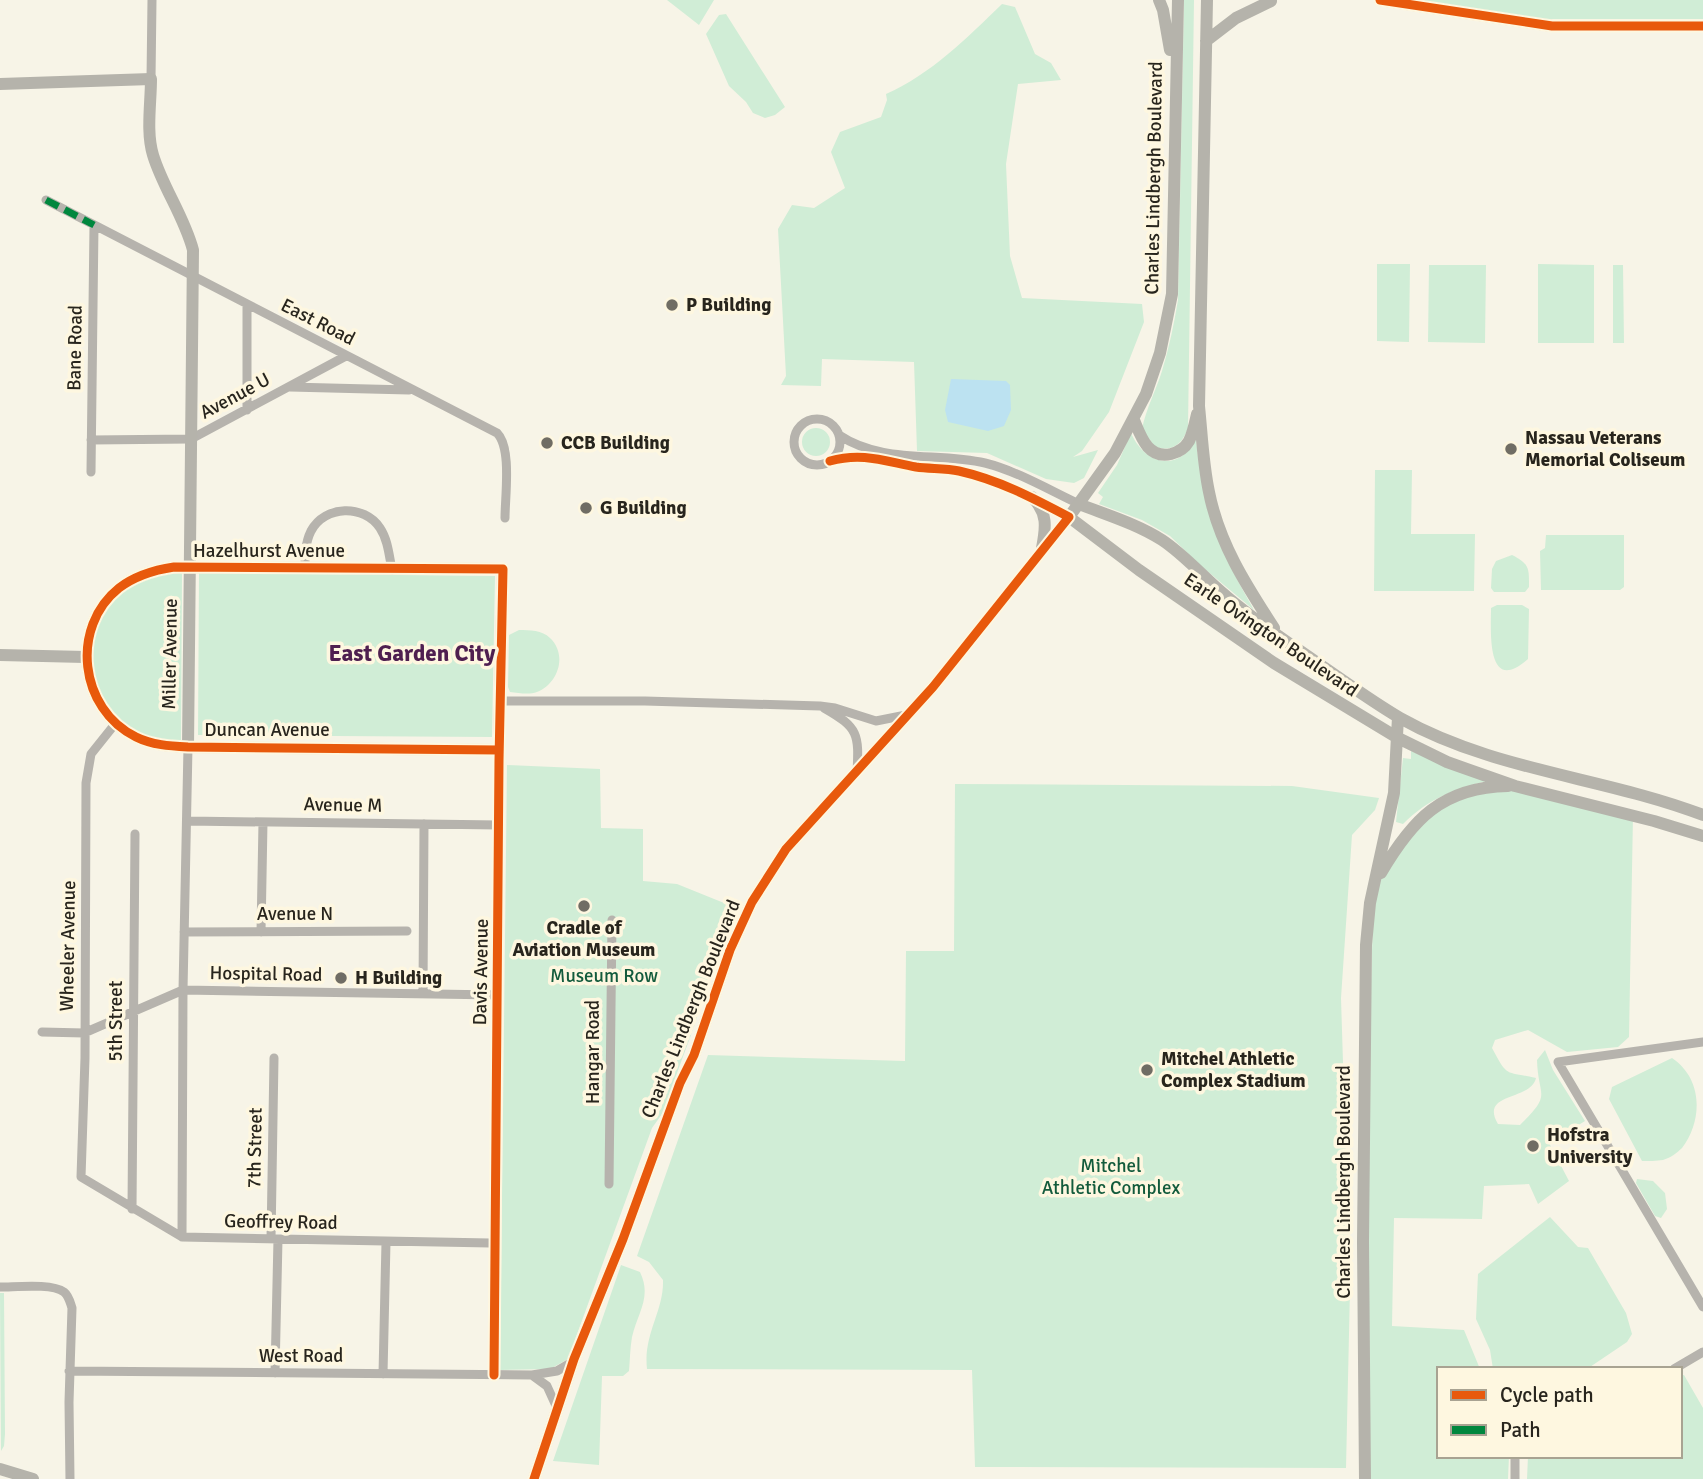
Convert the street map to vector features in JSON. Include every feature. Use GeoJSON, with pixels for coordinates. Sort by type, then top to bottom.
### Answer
{"type":"FeatureCollection","features":[{"type":"Feature","properties":{"kind":"street"},"geometry":{"type":"LineString","coordinates":[[0,83],[150,79],[152,0]]}},
{"type":"Feature","properties":{"kind":"street"},"geometry":{"type":"LineString","coordinates":[[1159,0],[1169,40],[1176,90]]}},
{"type":"Feature","properties":{"kind":"street","name":"Charles Lindbergh Boulevard"},"geometry":{"type":"LineString","coordinates":[[534,1479],[574,1361],[620,1247],[680,1083],[694,1055],[730,950],[752,902],[786,849],[908,715],[986,623],[1069,517],[1109,461],[1146,394],[1160,352],[1172,294],[1178,0]]}},
{"type":"Feature","properties":{"kind":"street"},"geometry":{"type":"LineString","coordinates":[[1207,0],[1199,406],[1208,491],[1220,531],[1244,581],[1280,637]]}},
{"type":"Feature","properties":{"kind":"street"},"geometry":{"type":"LineString","coordinates":[[1248,0],[1272,0]]}},
{"type":"Feature","properties":{"kind":"street"},"geometry":{"type":"LineString","coordinates":[[1206,41],[1236,18],[1272,0]]}},
{"type":"Feature","properties":{"kind":"street"},"geometry":{"type":"LineString","coordinates":[[1380,0],[1552,26],[1703,26]]}},
{"type":"Feature","properties":{"kind":"street","name":"Miller Avenue"},"geometry":{"type":"LineString","coordinates":[[150,79],[150,136],[153,155],[188,229],[193,250],[182,1237]]}},
{"type":"Feature","properties":{"kind":"street","name":"East Road"},"geometry":{"type":"LineString","coordinates":[[46,200],[497,433],[506,450],[505,518]]}},
{"type":"Feature","properties":{"kind":"street","name":"Bane Road"},"geometry":{"type":"LineString","coordinates":[[91,472],[94,225]]}},
{"type":"Feature","properties":{"kind":"street"},"geometry":{"type":"LineString","coordinates":[[247,304],[247,410]]}},
{"type":"Feature","properties":{"kind":"street","name":"Avenue U"},"geometry":{"type":"LineString","coordinates":[[91,440],[191,439],[346,356]]}},
{"type":"Feature","properties":{"kind":"street"},"geometry":{"type":"LineString","coordinates":[[288,387],[412,390]]}},
{"type":"Feature","properties":{"kind":"street"},"geometry":{"type":"LineString","coordinates":[[1133,420],[1147,448],[1162,455],[1170,454],[1180,451],[1188,444],[1199,406]]}},
{"type":"Feature","properties":{"kind":"street"},"geometry":{"type":"LineString","coordinates":[[819,419],[832,424],[839,435],[839,449],[830,461],[814,465],[802,460],[794,449],[794,435],[804,423],[819,419]]}},
{"type":"Feature","properties":{"kind":"street","name":"Earle Ovington Boulevard"},"geometry":{"type":"LineString","coordinates":[[839,435],[862,448],[989,464],[1139,528],[1181,555],[1227,597],[1280,637],[1398,717],[1494,758],[1636,793],[1703,815]]}},
{"type":"Feature","properties":{"kind":"street","name":"Earle Ovington Boulevard"},"geometry":{"type":"LineString","coordinates":[[830,461],[849,456],[867,456],[920,468],[956,470],[1000,482],[1069,517],[1139,570],[1273,663],[1398,738],[1447,762],[1515,786],[1703,836]]}},
{"type":"Feature","properties":{"kind":"street"},"geometry":{"type":"LineString","coordinates":[[1032,497],[1043,511],[1046,521],[1041,551]]}},
{"type":"Feature","properties":{"kind":"street"},"geometry":{"type":"LineString","coordinates":[[304,569],[306,547],[313,528],[328,515],[347,510],[365,514],[378,525],[386,538],[392,570]]}},
{"type":"Feature","properties":{"kind":"street","name":"Hazelhurst Avenue"},"geometry":{"type":"LineString","coordinates":[[85,657],[95,617],[107,600],[119,588],[150,571],[174,567],[503,569]]}},
{"type":"Feature","properties":{"kind":"street","name":"Davis Avenue"},"geometry":{"type":"LineString","coordinates":[[494,1375],[503,569]]}},
{"type":"Feature","properties":{"kind":"street"},"geometry":{"type":"LineString","coordinates":[[0,655],[85,657]]}},
{"type":"Feature","properties":{"kind":"street","name":"Duncan Avenue"},"geometry":{"type":"LineString","coordinates":[[85,657],[94,693],[103,709],[115,724],[135,737],[153,744],[188,747],[499,750]]}},
{"type":"Feature","properties":{"kind":"street"},"geometry":{"type":"LineString","coordinates":[[500,701],[820,706],[876,721],[908,715]]}},
{"type":"Feature","properties":{"kind":"street"},"geometry":{"type":"LineString","coordinates":[[820,706],[850,726],[857,739],[857,773]]}},
{"type":"Feature","properties":{"kind":"street","name":"Charles Lindbergh Boulevard"},"geometry":{"type":"LineString","coordinates":[[1365,1479],[1363,1049],[1367,932],[1394,793],[1398,717]]}},
{"type":"Feature","properties":{"kind":"street","name":"Wheeler Avenue"},"geometry":{"type":"LineString","coordinates":[[81,1177],[85,1033],[86,783],[91,754],[115,724]]}},
{"type":"Feature","properties":{"kind":"street"},"geometry":{"type":"LineString","coordinates":[[1374,886],[1405,834],[1425,814],[1471,790],[1515,786]]}},
{"type":"Feature","properties":{"kind":"street","name":"Avenue M"},"geometry":{"type":"LineString","coordinates":[[187,821],[499,825]]}},
{"type":"Feature","properties":{"kind":"street"},"geometry":{"type":"LineString","coordinates":[[261,932],[263,822]]}},
{"type":"Feature","properties":{"kind":"street"},"geometry":{"type":"LineString","coordinates":[[423,994],[424,824]]}},
{"type":"Feature","properties":{"kind":"street","name":"5th Street"},"geometry":{"type":"LineString","coordinates":[[132,1209],[135,834]]}},
{"type":"Feature","properties":{"kind":"street","name":"Hangar Road"},"geometry":{"type":"LineString","coordinates":[[609,1184],[612,920]]}},
{"type":"Feature","properties":{"kind":"street","name":"Avenue N"},"geometry":{"type":"LineString","coordinates":[[184,932],[407,931]]}},
{"type":"Feature","properties":{"kind":"street","name":"Hospital Road"},"geometry":{"type":"LineString","coordinates":[[42,1032],[85,1033],[183,990],[498,995]]}},
{"type":"Feature","properties":{"kind":"street"},"geometry":{"type":"LineString","coordinates":[[1703,1042],[1558,1062],[1703,1307]]}},
{"type":"Feature","properties":{"kind":"street","name":"7th Street"},"geometry":{"type":"LineString","coordinates":[[274,1058],[275,1373]]}},
{"type":"Feature","properties":{"kind":"street","name":"Geoffrey Road"},"geometry":{"type":"LineString","coordinates":[[81,1177],[182,1237],[496,1245]]}},
{"type":"Feature","properties":{"kind":"street"},"geometry":{"type":"LineString","coordinates":[[383,1374],[386,1242]]}},
{"type":"Feature","properties":{"kind":"street"},"geometry":{"type":"LineString","coordinates":[[0,1287],[54,1287],[65,1293],[72,1308],[69,1371],[70,1479]]}},
{"type":"Feature","properties":{"kind":"street"},"geometry":{"type":"LineString","coordinates":[[1677,1367],[1703,1352]]}},
{"type":"Feature","properties":{"kind":"street","name":"West Road"},"geometry":{"type":"LineString","coordinates":[[69,1371],[532,1375],[557,1371],[574,1361]]}},
{"type":"Feature","properties":{"kind":"street"},"geometry":{"type":"LineString","coordinates":[[532,1375],[547,1386],[557,1408]]}},
{"type":"Feature","properties":{"kind":"street"},"geometry":{"type":"LineString","coordinates":[[1515,1479],[1516,1458]]}},
{"type":"Feature","properties":{"kind":"street"},"geometry":{"type":"LineString","coordinates":[[0,1469],[33,1479]]}},
{"type":"Feature","properties":{"kind":"green space"},"geometry":{"type":"Polygon","coordinates":[[[667,0],[714,0],[699,25],[667,0]]]}},
{"type":"Feature","properties":{"kind":"green space"},"geometry":{"type":"Polygon","coordinates":[[[1184,0],[1194,0],[1188,428],[1176,446],[1166,449],[1155,447],[1142,429],[1165,362],[1178,300],[1184,0]]]}},
{"type":"Feature","properties":{"kind":"green space"},"geometry":{"type":"Polygon","coordinates":[[[1419,0],[1703,0],[1703,19],[1541,19],[1419,0]]]}},
{"type":"Feature","properties":{"kind":"green space"},"geometry":{"type":"Polygon","coordinates":[[[1002,4],[1015,7],[1035,54],[1051,63],[1061,80],[1018,84],[1006,164],[1010,256],[1022,298],[1142,304],[1144,322],[1109,412],[1082,451],[1073,457],[1098,450],[1084,478],[1074,483],[1046,479],[987,453],[917,451],[914,362],[822,359],[821,386],[781,385],[786,376],[778,229],[792,205],[814,208],[845,188],[831,152],[840,132],[881,117],[887,100],[886,94],[933,66],[1002,4]]]}},
{"type":"Feature","properties":{"kind":"green space"},"geometry":{"type":"Polygon","coordinates":[[[726,14],[785,107],[775,115],[765,118],[753,113],[729,86],[706,34],[719,15],[726,14]]]}},
{"type":"Feature","properties":{"kind":"green space"},"geometry":{"type":"Polygon","coordinates":[[[1377,264],[1410,264],[1409,342],[1377,341],[1377,264]]]}},
{"type":"Feature","properties":{"kind":"green space"},"geometry":{"type":"Polygon","coordinates":[[[1538,264],[1594,265],[1594,343],[1538,343],[1538,264]]]}},
{"type":"Feature","properties":{"kind":"green space"},"geometry":{"type":"Polygon","coordinates":[[[1429,265],[1486,265],[1485,343],[1428,342],[1429,265]]]}},
{"type":"Feature","properties":{"kind":"green space"},"geometry":{"type":"Polygon","coordinates":[[[1613,265],[1623,265],[1624,343],[1613,343],[1613,265]]]}},
{"type":"Feature","properties":{"kind":"green space"},"geometry":{"type":"Polygon","coordinates":[[[816,428],[826,432],[830,442],[826,452],[816,456],[806,452],[802,442],[806,432],[816,428]]]}},
{"type":"Feature","properties":{"kind":"green space"},"geometry":{"type":"Polygon","coordinates":[[[1131,433],[1145,452],[1162,461],[1181,457],[1196,439],[1203,487],[1214,528],[1254,610],[1170,536],[1142,520],[1099,504],[1103,497],[1098,493],[1117,465],[1131,433]]]}},
{"type":"Feature","properties":{"kind":"green space"},"geometry":{"type":"Polygon","coordinates":[[[1375,470],[1412,470],[1411,534],[1475,534],[1474,591],[1374,591],[1375,470]]]}},
{"type":"Feature","properties":{"kind":"green space"},"geometry":{"type":"Polygon","coordinates":[[[1546,535],[1624,535],[1624,587],[1620,590],[1541,590],[1540,551],[1545,548],[1546,535]]]}},
{"type":"Feature","properties":{"kind":"green space"},"geometry":{"type":"Polygon","coordinates":[[[1512,555],[1527,568],[1529,587],[1525,592],[1494,592],[1491,588],[1492,569],[1496,561],[1512,555]]]}},
{"type":"Feature","properties":{"kind":"green space"},"geometry":{"type":"Polygon","coordinates":[[[182,573],[181,741],[135,732],[113,716],[97,688],[90,656],[99,620],[105,609],[123,590],[150,577],[182,573]]]}},
{"type":"Feature","properties":{"kind":"green space"},"geometry":{"type":"Polygon","coordinates":[[[199,573],[495,576],[492,737],[198,735],[199,573]]]}},
{"type":"Feature","properties":{"kind":"green space"},"geometry":{"type":"Polygon","coordinates":[[[1497,605],[1522,605],[1529,609],[1528,659],[1514,668],[1504,670],[1498,665],[1492,644],[1491,608],[1497,605]]]}},
{"type":"Feature","properties":{"kind":"green space"},"geometry":{"type":"Polygon","coordinates":[[[519,630],[547,635],[559,652],[555,676],[544,688],[534,693],[510,692],[508,687],[509,635],[519,630]]]}},
{"type":"Feature","properties":{"kind":"green space"},"geometry":{"type":"Polygon","coordinates":[[[1411,751],[1487,781],[1442,796],[1403,824],[1396,822],[1403,758],[1411,759],[1411,751]]]}},
{"type":"Feature","properties":{"kind":"green space","name":"Museum Row"},"geometry":{"type":"Polygon","coordinates":[[[507,765],[600,769],[601,828],[643,829],[643,881],[677,884],[729,905],[695,1024],[662,1114],[652,1128],[568,1359],[550,1369],[500,1370],[507,765]]]}},
{"type":"Feature","properties":{"kind":"green space","name":"Mitchel Athletic Complex"},"geometry":{"type":"Polygon","coordinates":[[[955,784],[1292,786],[1379,798],[1375,810],[1352,835],[1341,998],[1350,1289],[1346,1468],[975,1467],[972,1370],[647,1369],[648,1345],[663,1280],[649,1262],[637,1256],[708,1055],[905,1061],[906,951],[954,951],[955,784]]]}},
{"type":"Feature","properties":{"kind":"green space"},"geometry":{"type":"Polygon","coordinates":[[[1493,786],[1633,815],[1629,1037],[1618,1047],[1567,1052],[1528,1030],[1495,1040],[1492,1048],[1508,1072],[1536,1078],[1525,1090],[1500,1101],[1495,1107],[1494,1114],[1498,1124],[1520,1125],[1540,1100],[1537,1060],[1545,1050],[1553,1070],[1585,1121],[1549,1143],[1569,1181],[1538,1204],[1529,1184],[1484,1186],[1482,1219],[1394,1218],[1392,1326],[1464,1330],[1479,1367],[1437,1367],[1437,1458],[1509,1458],[1508,1479],[1365,1479],[1363,1242],[1374,886],[1425,814],[1493,786]]]}},
{"type":"Feature","properties":{"kind":"green space"},"geometry":{"type":"Polygon","coordinates":[[[1672,1058],[1690,1077],[1694,1088],[1694,1125],[1682,1148],[1676,1153],[1663,1160],[1642,1161],[1609,1099],[1612,1087],[1672,1058]]]}},
{"type":"Feature","properties":{"kind":"green space"},"geometry":{"type":"Polygon","coordinates":[[[1637,1179],[1653,1181],[1665,1193],[1667,1209],[1661,1218],[1655,1216],[1636,1183],[1637,1179]]]}},
{"type":"Feature","properties":{"kind":"green space"},"geometry":{"type":"Polygon","coordinates":[[[1550,1217],[1578,1247],[1588,1248],[1626,1313],[1632,1334],[1627,1342],[1590,1367],[1493,1367],[1490,1350],[1476,1319],[1478,1274],[1550,1217]]]}},
{"type":"Feature","properties":{"kind":"green space"},"geometry":{"type":"Polygon","coordinates":[[[621,1265],[640,1272],[645,1289],[632,1337],[629,1371],[623,1376],[602,1376],[599,1465],[553,1461],[621,1265]]]}},
{"type":"Feature","properties":{"kind":"green space"},"geometry":{"type":"Polygon","coordinates":[[[0,1293],[4,1293],[5,1434],[1,1451],[0,1293]]]}},
{"type":"Feature","properties":{"kind":"green space"},"geometry":{"type":"Polygon","coordinates":[[[1682,1376],[1703,1408],[1703,1479],[1527,1479],[1528,1458],[1682,1458],[1682,1376]]]}},
{"type":"Feature","properties":{"kind":"water"},"geometry":{"type":"Polygon","coordinates":[[[951,379],[1006,381],[1010,385],[1011,410],[1004,426],[988,431],[948,422],[945,410],[951,379]]]}},
{"type":"Feature","properties":{"kind":"marked path"},"geometry":{"type":"LineString","coordinates":[[46,200],[94,225]]}},
{"type":"Feature","properties":{"kind":"cycle path"},"geometry":{"type":"LineString","coordinates":[[1380,0],[1552,26],[1703,26]]}},
{"type":"Feature","properties":{"kind":"cycle path"},"geometry":{"type":"LineString","coordinates":[[534,1479],[574,1359],[623,1239],[680,1083],[694,1055],[730,950],[752,902],[786,849],[933,687],[1069,517],[1029,496],[959,471],[916,467],[863,457],[830,461]]}},
{"type":"Feature","properties":{"kind":"cycle path"},"geometry":{"type":"LineString","coordinates":[[494,1375],[503,569],[174,567],[145,574],[125,583],[103,604],[93,624],[88,645],[88,667],[93,688],[102,707],[117,724],[148,742],[188,747],[499,750]]}},
{"type":"Feature","properties":{"kind":"place","name":"P Building"},"geometry":{"type":"Point","coordinates":[672,305]}},
{"type":"Feature","properties":{"kind":"place","name":"CCB Building"},"geometry":{"type":"Point","coordinates":[547,443]}},
{"type":"Feature","properties":{"kind":"place","name":"Nassau Veterans Memorial Coliseum"},"geometry":{"type":"Point","coordinates":[1511,449]}},
{"type":"Feature","properties":{"kind":"place","name":"G Building"},"geometry":{"type":"Point","coordinates":[586,508]}},
{"type":"Feature","properties":{"kind":"place","name":"Cradle of Aviation Museum"},"geometry":{"type":"Point","coordinates":[584,906]}},
{"type":"Feature","properties":{"kind":"place","name":"H Building"},"geometry":{"type":"Point","coordinates":[341,978]}},
{"type":"Feature","properties":{"kind":"place","name":"Mitchel Athletic Complex Stadium"},"geometry":{"type":"Point","coordinates":[1147,1070]}},
{"type":"Feature","properties":{"kind":"place","name":"Hofstra University"},"geometry":{"type":"Point","coordinates":[1533,1146]}},
{"type":"Feature","properties":{"kind":"district","name":"East Garden City"},"geometry":{"type":"Point","coordinates":[412,653]}}]}
